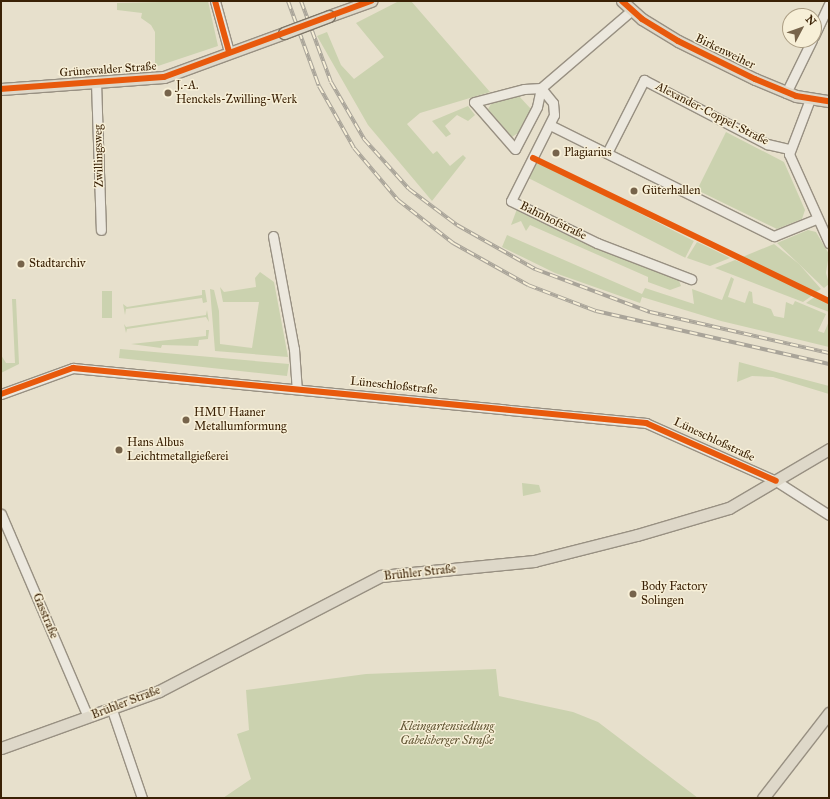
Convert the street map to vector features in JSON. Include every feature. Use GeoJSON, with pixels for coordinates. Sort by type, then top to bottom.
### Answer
{"type":"FeatureCollection","features":[{"type":"Feature","properties":{"kind":"main road","name":"Grünewalder Straße"},"geometry":{"type":"LineString","coordinates":[[1,89],[164,77],[371,1]]}},
{"type":"Feature","properties":{"kind":"main road","name":"Birkenweiher"},"geometry":{"type":"LineString","coordinates":[[622,1],[632,10],[678,41],[786,93],[810,100],[829,101]]}},
{"type":"Feature","properties":{"kind":"main road","name":"Brühler Straße"},"geometry":{"type":"LineString","coordinates":[[1,748],[112,710],[159,691],[380,576],[534,561],[637,535],[729,508],[829,450]]}},
{"type":"Feature","properties":{"kind":"main road"},"geometry":{"type":"LineString","coordinates":[[763,798],[829,713]]}},
{"type":"Feature","properties":{"kind":"street"},"geometry":{"type":"LineString","coordinates":[[216,1],[229,52]]}},
{"type":"Feature","properties":{"kind":"street"},"geometry":{"type":"LineString","coordinates":[[822,19],[829,4]]}},
{"type":"Feature","properties":{"kind":"street"},"geometry":{"type":"LineString","coordinates":[[541,88],[537,107],[515,149],[474,102],[524,89],[541,88],[632,10]]}},
{"type":"Feature","properties":{"kind":"street"},"geometry":{"type":"LineString","coordinates":[[786,93],[808,48]]}},
{"type":"Feature","properties":{"kind":"street","name":"Alexander-Coppel-Straße"},"geometry":{"type":"LineString","coordinates":[[607,153],[644,80],[767,144],[789,149]]}},
{"type":"Feature","properties":{"kind":"street","name":"Zwillingsweg"},"geometry":{"type":"LineString","coordinates":[[96,82],[100,230]]}},
{"type":"Feature","properties":{"kind":"street","name":"Bahnhofstraße"},"geometry":{"type":"LineString","coordinates":[[541,88],[555,108],[550,125],[511,201],[597,243],[691,279]]}},
{"type":"Feature","properties":{"kind":"street"},"geometry":{"type":"LineString","coordinates":[[810,100],[789,149],[793,167],[816,219],[829,243]]}},
{"type":"Feature","properties":{"kind":"street"},"geometry":{"type":"LineString","coordinates":[[550,125],[774,236],[816,219]]}},
{"type":"Feature","properties":{"kind":"street"},"geometry":{"type":"LineString","coordinates":[[273,236],[294,348],[297,388]]}},
{"type":"Feature","properties":{"kind":"street","name":"Lüneschloßstraße"},"geometry":{"type":"LineString","coordinates":[[1,394],[73,368],[297,388],[652,424],[776,481],[829,515]]}},
{"type":"Feature","properties":{"kind":"street","name":"Gasstraße"},"geometry":{"type":"LineString","coordinates":[[1,514],[88,718]]}},
{"type":"Feature","properties":{"kind":"street"},"geometry":{"type":"LineString","coordinates":[[112,710],[142,798]]}},
{"type":"Feature","properties":{"kind":"green space"},"geometry":{"type":"Polygon","coordinates":[[[208,1],[218,46],[155,67],[155,32],[151,25],[141,18],[142,13],[117,10],[117,3],[208,1]]]}},
{"type":"Feature","properties":{"kind":"green space"},"geometry":{"type":"Polygon","coordinates":[[[399,1],[411,1],[490,92],[420,113],[407,124],[433,154],[437,151],[450,166],[463,155],[466,158],[432,201],[368,125],[317,36],[327,32],[341,65],[354,79],[384,57],[356,23],[399,1]]]}},
{"type":"Feature","properties":{"kind":"green space"},"geometry":{"type":"Polygon","coordinates":[[[517,94],[531,109],[518,133],[512,137],[488,109],[491,104],[517,94]]]}},
{"type":"Feature","properties":{"kind":"green space"},"geometry":{"type":"Polygon","coordinates":[[[468,106],[475,115],[468,121],[457,115],[445,126],[451,134],[446,137],[432,121],[468,106]]]}},
{"type":"Feature","properties":{"kind":"green space"},"geometry":{"type":"Polygon","coordinates":[[[726,132],[784,162],[805,210],[802,219],[777,229],[697,190],[726,132]]]}},
{"type":"Feature","properties":{"kind":"green space"},"geometry":{"type":"Polygon","coordinates":[[[537,161],[694,241],[685,258],[528,178],[537,161]]]}},
{"type":"Feature","properties":{"kind":"green space"},"geometry":{"type":"Polygon","coordinates":[[[517,209],[610,253],[678,278],[681,286],[670,290],[648,282],[648,277],[530,225],[526,231],[521,221],[511,225],[517,209]]]}},
{"type":"Feature","properties":{"kind":"green space"},"geometry":{"type":"Polygon","coordinates":[[[808,230],[816,232],[829,254],[826,273],[829,284],[824,288],[777,243],[808,230]]]}},
{"type":"Feature","properties":{"kind":"green space"},"geometry":{"type":"Polygon","coordinates":[[[507,235],[642,294],[645,288],[694,304],[692,289],[722,300],[731,277],[734,279],[728,297],[745,303],[749,291],[752,292],[753,303],[771,309],[774,316],[784,318],[786,302],[793,305],[795,301],[826,314],[818,331],[824,333],[829,321],[829,347],[721,321],[642,297],[640,303],[555,273],[502,247],[507,235]]]}},
{"type":"Feature","properties":{"kind":"green space"},"geometry":{"type":"Polygon","coordinates":[[[697,242],[730,258],[710,266],[687,258],[697,242]]]}},
{"type":"Feature","properties":{"kind":"green space"},"geometry":{"type":"Polygon","coordinates":[[[774,244],[799,264],[821,289],[816,292],[740,258],[774,244]]]}},
{"type":"Feature","properties":{"kind":"green space"},"geometry":{"type":"Polygon","coordinates":[[[735,260],[776,277],[813,295],[803,302],[715,268],[735,260]]]}},
{"type":"Feature","properties":{"kind":"green space"},"geometry":{"type":"Polygon","coordinates":[[[260,272],[274,282],[288,357],[215,351],[210,289],[214,290],[219,311],[220,344],[252,348],[259,302],[223,302],[220,287],[224,292],[256,287],[255,278],[260,272]]]}},
{"type":"Feature","properties":{"kind":"green space"},"geometry":{"type":"Polygon","coordinates":[[[202,290],[205,290],[207,302],[203,303],[202,298],[126,309],[125,315],[123,304],[127,307],[202,295],[202,290]]]}},
{"type":"Feature","properties":{"kind":"green space"},"geometry":{"type":"Polygon","coordinates":[[[102,291],[112,291],[112,318],[102,318],[102,291]]]}},
{"type":"Feature","properties":{"kind":"green space"},"geometry":{"type":"Polygon","coordinates":[[[816,296],[829,304],[829,312],[806,303],[816,296]]]}},
{"type":"Feature","properties":{"kind":"green space"},"geometry":{"type":"Polygon","coordinates":[[[12,299],[16,299],[19,364],[1,373],[1,355],[6,363],[15,363],[12,299]]]}},
{"type":"Feature","properties":{"kind":"green space"},"geometry":{"type":"Polygon","coordinates":[[[207,310],[209,322],[206,317],[127,329],[126,333],[124,324],[126,327],[206,315],[207,310]]]}},
{"type":"Feature","properties":{"kind":"green space"},"geometry":{"type":"Polygon","coordinates":[[[206,330],[209,330],[208,339],[199,340],[198,346],[162,345],[161,348],[131,344],[206,336],[206,330]]]}},
{"type":"Feature","properties":{"kind":"green space"},"geometry":{"type":"Polygon","coordinates":[[[120,349],[289,364],[287,376],[119,358],[120,349]]]}},
{"type":"Feature","properties":{"kind":"green space"},"geometry":{"type":"Polygon","coordinates":[[[739,362],[829,386],[829,394],[773,377],[752,376],[737,382],[739,362]]]}},
{"type":"Feature","properties":{"kind":"green space"},"geometry":{"type":"Polygon","coordinates":[[[522,483],[539,485],[541,492],[523,496],[522,483]]]}},
{"type":"Feature","properties":{"kind":"green space","name":"Kleingartensiedlung Gabelsberger Straße"},"geometry":{"type":"Polygon","coordinates":[[[496,669],[499,696],[573,712],[598,722],[698,798],[223,798],[251,779],[237,734],[249,730],[246,690],[366,674],[496,669]]]}},
{"type":"Feature","properties":{"kind":"railway"},"geometry":{"type":"LineString","coordinates":[[288,1],[319,86],[354,148],[398,200],[453,243],[528,285],[596,311],[829,364]]}},
{"type":"Feature","properties":{"kind":"railway"},"geometry":{"type":"LineString","coordinates":[[301,1],[331,82],[364,139],[409,189],[457,225],[535,269],[650,312],[829,353]]}},
{"type":"Feature","properties":{"kind":"cycle path"},"geometry":{"type":"LineString","coordinates":[[215,1],[229,52]]}},
{"type":"Feature","properties":{"kind":"cycle path"},"geometry":{"type":"LineString","coordinates":[[1,89],[164,77],[371,1]]}},
{"type":"Feature","properties":{"kind":"cycle path"},"geometry":{"type":"LineString","coordinates":[[622,1],[642,19],[678,41],[755,79],[796,96],[829,101]]}},
{"type":"Feature","properties":{"kind":"cycle path"},"geometry":{"type":"LineString","coordinates":[[533,158],[829,301]]}},
{"type":"Feature","properties":{"kind":"cycle path"},"geometry":{"type":"LineString","coordinates":[[1,394],[73,368],[646,423],[776,481]]}},
{"type":"Feature","properties":{"kind":"place","name":"J.-A. Henckels-Zwilling-Werk"},"geometry":{"type":"Point","coordinates":[168,93]}},
{"type":"Feature","properties":{"kind":"place","name":"Plagiarius"},"geometry":{"type":"Point","coordinates":[556,153]}},
{"type":"Feature","properties":{"kind":"place","name":"Güterhallen"},"geometry":{"type":"Point","coordinates":[634,191]}},
{"type":"Feature","properties":{"kind":"place","name":"Stadtarchiv"},"geometry":{"type":"Point","coordinates":[21,264]}},
{"type":"Feature","properties":{"kind":"place","name":"HMU Haaner Metallumformung"},"geometry":{"type":"Point","coordinates":[186,420]}},
{"type":"Feature","properties":{"kind":"place","name":"Hans Albus Leichtmetallgießerei"},"geometry":{"type":"Point","coordinates":[119,450]}},
{"type":"Feature","properties":{"kind":"place","name":"Body Factory Solingen"},"geometry":{"type":"Point","coordinates":[633,594]}}]}
